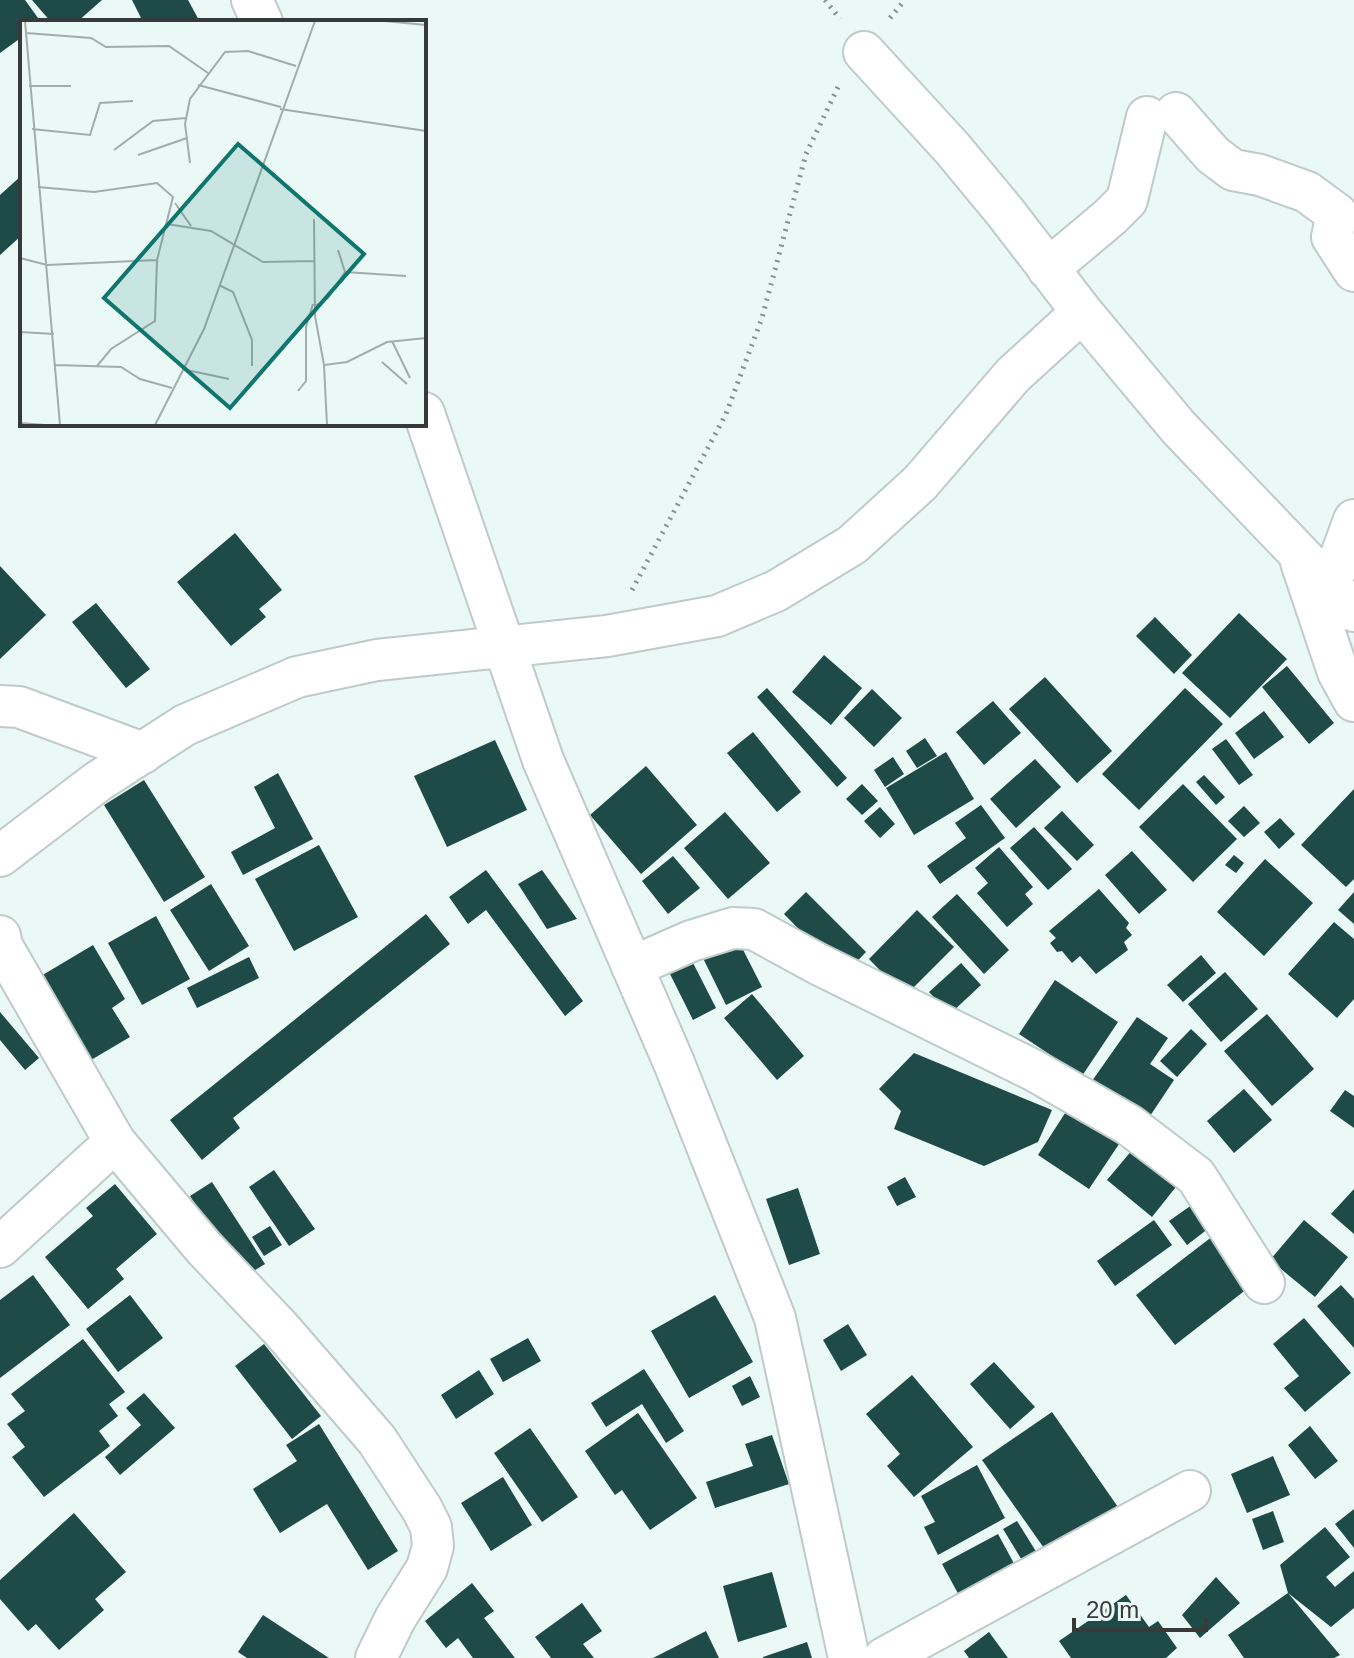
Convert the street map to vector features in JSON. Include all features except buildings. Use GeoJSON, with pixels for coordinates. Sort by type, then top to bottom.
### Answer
{"type":"FeatureCollection","features":[{"type":"Feature","properties":{"kind":"street"},"geometry":{"type":"LineString","coordinates":[[252,0],[261,20]]}},
{"type":"Feature","properties":{"kind":"street"},"geometry":{"type":"LineString","coordinates":[[864,52],[952,148],[1179,428],[1342,598]]}},
{"type":"Feature","properties":{"kind":"street"},"geometry":{"type":"LineString","coordinates":[[1048,269],[1127,200],[1162,115],[1233,170],[1260,175],[1346,206],[1332,237],[1354,271]]}},
{"type":"Feature","properties":{"kind":"street"},"geometry":{"type":"LineString","coordinates":[[0,856],[97,782],[185,725],[297,677],[377,660],[607,636],[717,616],[776,591],[852,545],[920,483],[1013,375],[1082,312]]}},
{"type":"Feature","properties":{"kind":"street"},"geometry":{"type":"LineString","coordinates":[[426,419],[563,809],[674,1063],[775,1318],[849,1658]]}},
{"type":"Feature","properties":{"kind":"street"},"geometry":{"type":"LineString","coordinates":[[1342,598],[1354,520]]}},
{"type":"Feature","properties":{"kind":"street"},"geometry":{"type":"LineString","coordinates":[[1297,551],[1338,672],[1354,701]]}},
{"type":"Feature","properties":{"kind":"street"},"geometry":{"type":"LineString","coordinates":[[0,706],[19,707],[143,753]]}},
{"type":"Feature","properties":{"kind":"street"},"geometry":{"type":"LineString","coordinates":[[632,967],[691,941],[733,928],[754,929],[1033,1070],[1129,1125],[1196,1176],[1264,1283]]}},
{"type":"Feature","properties":{"kind":"street"},"geometry":{"type":"LineString","coordinates":[[0,936],[2,946],[46,1026],[115,1142],[204,1248],[280,1328],[377,1440],[431,1527],[433,1546],[427,1568],[395,1619],[376,1658]]}},
{"type":"Feature","properties":{"kind":"street"},"geometry":{"type":"LineString","coordinates":[[0,1247],[115,1142]]}},
{"type":"Feature","properties":{"kind":"street"},"geometry":{"type":"LineString","coordinates":[[884,1658],[1190,1491]]}},
{"type":"Feature","properties":{"kind":"path"},"geometry":{"type":"LineString","coordinates":[[607,636],[726,414],[762,318],[806,154],[837,88],[905,0]]}}]}
